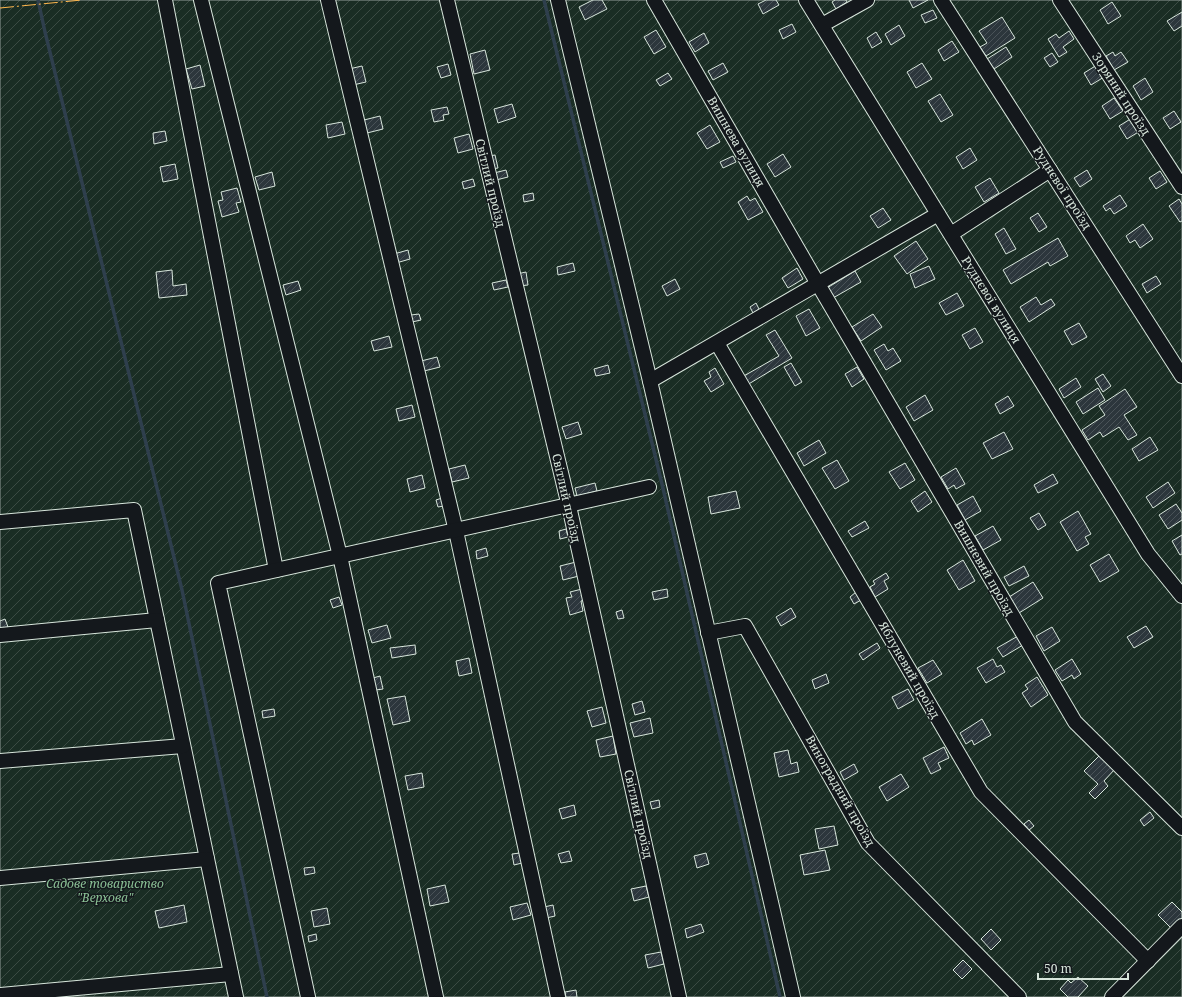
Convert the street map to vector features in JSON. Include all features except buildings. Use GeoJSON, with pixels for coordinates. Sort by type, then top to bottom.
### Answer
{"type":"FeatureCollection","features":[{"type":"Feature","properties":{"kind":"street"},"geometry":{"type":"LineString","coordinates":[[165,0],[276,570]]}},
{"type":"Feature","properties":{"kind":"street"},"geometry":{"type":"LineString","coordinates":[[201,0],[340,556],[436,997]]}},
{"type":"Feature","properties":{"kind":"street"},"geometry":{"type":"LineString","coordinates":[[328,0],[456,531],[558,997]]}},
{"type":"Feature","properties":{"kind":"street","name":"Світлий проїзд"},"geometry":{"type":"LineString","coordinates":[[446,0],[569,506],[679,997]]}},
{"type":"Feature","properties":{"kind":"street"},"geometry":{"type":"LineString","coordinates":[[558,0],[650,381],[793,997]]}},
{"type":"Feature","properties":{"kind":"street","name":"Вишнева вулиця"},"geometry":{"type":"LineString","coordinates":[[654,0],[818,284]]}},
{"type":"Feature","properties":{"kind":"street","name":"Руднєвої вулиця"},"geometry":{"type":"LineString","coordinates":[[806,0],[1148,554],[1182,596]]}},
{"type":"Feature","properties":{"kind":"street"},"geometry":{"type":"LineString","coordinates":[[822,25],[867,0]]}},
{"type":"Feature","properties":{"kind":"street","name":"Руднєвої проїзд"},"geometry":{"type":"LineString","coordinates":[[941,0],[1182,376]]}},
{"type":"Feature","properties":{"kind":"street","name":"Зоряний проїзд"},"geometry":{"type":"LineString","coordinates":[[1060,0],[1182,187]]}},
{"type":"Feature","properties":{"kind":"street"},"geometry":{"type":"LineString","coordinates":[[951,234],[1050,170]]}},
{"type":"Feature","properties":{"kind":"street"},"geometry":{"type":"LineString","coordinates":[[650,381],[938,214]]}},
{"type":"Feature","properties":{"kind":"street","name":"Вишневий проїзд"},"geometry":{"type":"LineString","coordinates":[[818,284],[1075,722],[1182,828]]}},
{"type":"Feature","properties":{"kind":"street","name":"Яблуневий проїзд"},"geometry":{"type":"LineString","coordinates":[[717,342],[981,792],[1148,961]]}},
{"type":"Feature","properties":{"kind":"street"},"geometry":{"type":"LineString","coordinates":[[308,997],[218,583],[649,487]]}},
{"type":"Feature","properties":{"kind":"street"},"geometry":{"type":"LineString","coordinates":[[0,522],[134,510],[236,997]]}},
{"type":"Feature","properties":{"kind":"street"},"geometry":{"type":"LineString","coordinates":[[0,635],[157,620]]}},
{"type":"Feature","properties":{"kind":"street","name":"Виноградний проїзд"},"geometry":{"type":"LineString","coordinates":[[708,633],[745,626],[868,843],[1020,997]]}},
{"type":"Feature","properties":{"kind":"street"},"geometry":{"type":"LineString","coordinates":[[0,761],[183,746]]}},
{"type":"Feature","properties":{"kind":"street"},"geometry":{"type":"LineString","coordinates":[[0,878],[207,859]]}},
{"type":"Feature","properties":{"kind":"street"},"geometry":{"type":"LineString","coordinates":[[1112,997],[1182,926]]}},
{"type":"Feature","properties":{"kind":"street"},"geometry":{"type":"LineString","coordinates":[[0,995],[231,974]]}},
{"type":"Feature","properties":{"kind":"green space","name":"Садове товариство \"Верхова\""},"geometry":{"type":"Polygon","coordinates":[[[0,0],[1182,0],[1182,997],[0,997],[0,0]]]}},
{"type":"Feature","properties":{"kind":"waterway"},"geometry":{"type":"LineString","coordinates":[[38,0],[182,590],[267,997]]}},
{"type":"Feature","properties":{"kind":"waterway"},"geometry":{"type":"LineString","coordinates":[[544,0],[662,484],[780,997]]}},
{"type":"Feature","properties":{"kind":"power"},"geometry":{"type":"LineString","coordinates":[[0,8],[82,0]]}}]}
